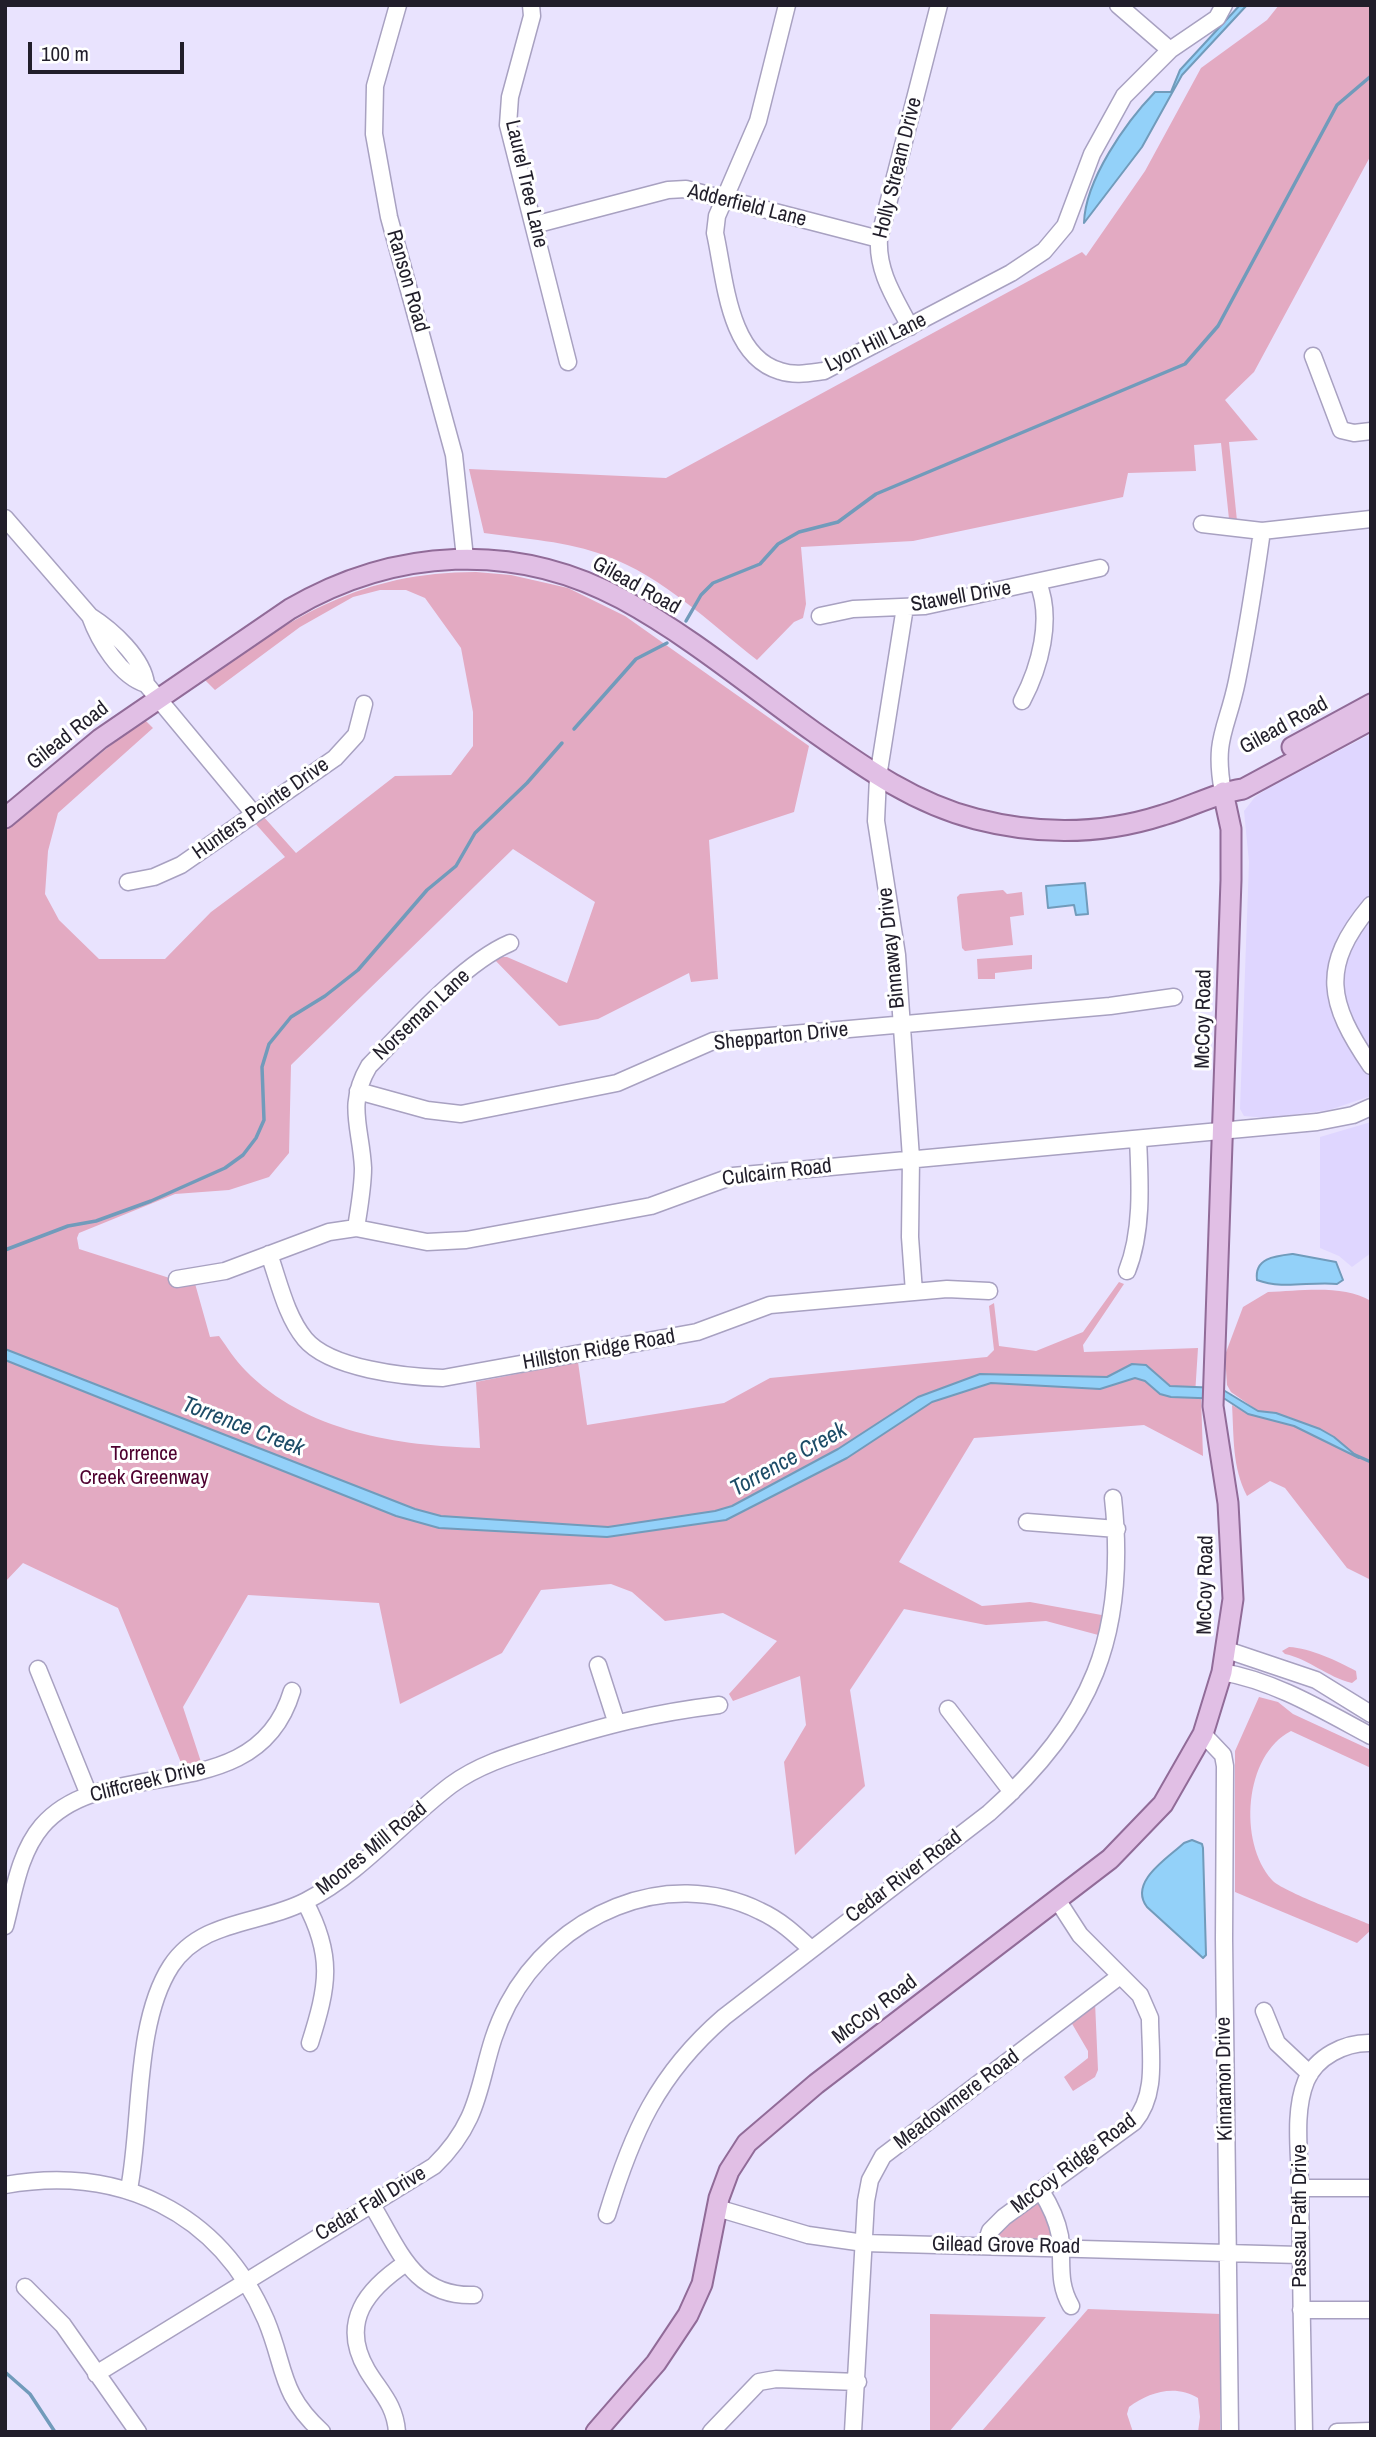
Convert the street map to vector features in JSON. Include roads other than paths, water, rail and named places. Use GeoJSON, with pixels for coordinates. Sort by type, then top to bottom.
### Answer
{"type":"FeatureCollection","features":[{"type":"Feature","properties":{"kind":"main road","name":"Gilead Road"},"geometry":{"type":"LineString","coordinates":[[5,818],[152,691],[314,595],[374,570],[418,561],[487,558],[543,568],[622,599],[878,777],[949,812],[1012,827],[1071,832],[1134,823],[1223,792],[1243,789],[1371,720]]}},
{"type":"Feature","properties":{"kind":"main road","name":"Gilead Road"},"geometry":{"type":"LineString","coordinates":[[1223,792],[1237,777],[1371,704]]}},
{"type":"Feature","properties":{"kind":"main road","name":"McCoy Road"},"geometry":{"type":"LineString","coordinates":[[596,2432],[656,2363],[688,2315],[702,2284],[717,2208],[737,2157],[764,2126],[1110,1859],[1155,1813],[1177,1782],[1203,1734],[1227,1650],[1233,1599],[1227,1492],[1213,1406],[1231,880],[1231,829],[1223,792]]}},
{"type":"Feature","properties":{"kind":"street","name":"Ranson Road"},"geometry":{"type":"LineString","coordinates":[[398,5],[375,86],[374,134],[389,217],[454,455],[465,558]]}},
{"type":"Feature","properties":{"kind":"street","name":"Laurel Tree Lane"},"geometry":{"type":"LineString","coordinates":[[531,5],[533,16],[510,97],[508,125],[568,362]]}},
{"type":"Feature","properties":{"kind":"street","name":"Lyon Hill Lane"},"geometry":{"type":"LineString","coordinates":[[787,5],[758,121],[717,216],[715,233],[743,342],[757,357],[778,371],[797,374],[824,371],[1011,274],[1044,251],[1065,226],[1092,154],[1124,96],[1170,50],[1217,18],[1224,5]]}},
{"type":"Feature","properties":{"kind":"street","name":"Holly Stream Drive"},"geometry":{"type":"LineString","coordinates":[[910,327],[883,275],[878,255],[879,239],[939,5]]}},
{"type":"Feature","properties":{"kind":"street"},"geometry":{"type":"LineString","coordinates":[[1118,5],[1170,50]]}},
{"type":"Feature","properties":{"kind":"street","name":"Adderfield Lane"},"geometry":{"type":"LineString","coordinates":[[534,225],[668,190],[687,189],[724,201],[879,239]]}},
{"type":"Feature","properties":{"kind":"street"},"geometry":{"type":"LineString","coordinates":[[1313,356],[1341,430],[1354,433],[1371,431]]}},
{"type":"Feature","properties":{"kind":"street"},"geometry":{"type":"LineString","coordinates":[[5,518],[90,616],[106,626],[144,670],[152,691],[254,814]]}},
{"type":"Feature","properties":{"kind":"street"},"geometry":{"type":"LineString","coordinates":[[1202,524],[1262,531],[1371,519]]}},
{"type":"Feature","properties":{"kind":"street","name":"McCoy Road"},"geometry":{"type":"LineString","coordinates":[[1223,792],[1217,761],[1219,746],[1237,684],[1262,531]]}},
{"type":"Feature","properties":{"kind":"street","name":"Stawell Drive"},"geometry":{"type":"LineString","coordinates":[[820,616],[853,609],[905,607],[1038,583],[1100,568]]}},
{"type":"Feature","properties":{"kind":"street"},"geometry":{"type":"LineString","coordinates":[[1021,701],[1032,679],[1042,637],[1044,610],[1038,583]]}},
{"type":"Feature","properties":{"kind":"street","name":"Binnaway Drive"},"geometry":{"type":"LineString","coordinates":[[905,607],[878,777],[876,821],[897,955],[911,1158],[909,1237],[914,1292]]}},
{"type":"Feature","properties":{"kind":"street","name":"Hunters Pointe Drive"},"geometry":{"type":"LineString","coordinates":[[128,882],[154,877],[181,865],[335,758],[356,735],[361,725],[363,704]]}},
{"type":"Feature","properties":{"kind":"street"},"geometry":{"type":"LineString","coordinates":[[1371,905],[1357,921],[1340,953],[1335,985],[1342,1020],[1371,1066]]}},
{"type":"Feature","properties":{"kind":"street","name":"Norseman Lane"},"geometry":{"type":"LineString","coordinates":[[356,1228],[363,1169],[356,1122],[358,1091],[369,1066],[466,972],[495,949],[510,943]]}},
{"type":"Feature","properties":{"kind":"street","name":"Shepparton Drive"},"geometry":{"type":"LineString","coordinates":[[358,1091],[427,1110],[461,1114],[617,1083],[713,1041],[1174,997]]}},
{"type":"Feature","properties":{"kind":"street","name":"Culcairn Road"},"geometry":{"type":"LineString","coordinates":[[177,1279],[209,1275],[329,1231],[356,1228],[427,1242],[467,1240],[651,1206],[733,1175],[1317,1122],[1353,1115],[1371,1107]]}},
{"type":"Feature","properties":{"kind":"street"},"geometry":{"type":"LineString","coordinates":[[1127,1271],[1135,1246],[1138,1215],[1138,1139]]}},
{"type":"Feature","properties":{"kind":"street","name":"Hillston Ridge Road"},"geometry":{"type":"LineString","coordinates":[[269,1254],[288,1308],[305,1339],[316,1349],[346,1362],[419,1377],[443,1378],[635,1345],[710,1328],[770,1305],[947,1289],[989,1291]]}},
{"type":"Feature","properties":{"kind":"street","name":"Cedar River Road"},"geometry":{"type":"LineString","coordinates":[[607,2215],[631,2141],[644,2112],[673,2069],[724,2017],[1012,1793],[1040,1763],[1064,1731],[1101,1658],[1115,1603],[1118,1570],[1113,1498]]}},
{"type":"Feature","properties":{"kind":"street"},"geometry":{"type":"LineString","coordinates":[[1027,1522],[1117,1529]]}},
{"type":"Feature","properties":{"kind":"street"},"geometry":{"type":"LineString","coordinates":[[1227,1650],[1316,1680],[1371,1714]]}},
{"type":"Feature","properties":{"kind":"street"},"geometry":{"type":"LineString","coordinates":[[598,1665],[616,1721]]}},
{"type":"Feature","properties":{"kind":"street"},"geometry":{"type":"LineString","coordinates":[[38,1669],[89,1795]]}},
{"type":"Feature","properties":{"kind":"street"},"geometry":{"type":"LineString","coordinates":[[1222,1672],[1243,1676],[1311,1704],[1371,1736]]}},
{"type":"Feature","properties":{"kind":"street","name":"Cliffcreek Drive"},"geometry":{"type":"LineString","coordinates":[[5,1926],[25,1855],[35,1835],[50,1817],[89,1795],[181,1776],[248,1751],[271,1734],[282,1720],[292,1691]]}},
{"type":"Feature","properties":{"kind":"street","name":"Moores Mill Road"},"geometry":{"type":"LineString","coordinates":[[129,2189],[137,2138],[142,2070],[154,2002],[172,1964],[190,1945],[213,1931],[304,1902],[338,1881],[449,1787],[472,1772],[514,1754],[616,1721],[719,1705]]}},
{"type":"Feature","properties":{"kind":"street"},"geometry":{"type":"LineString","coordinates":[[947,1709],[1012,1793]]}},
{"type":"Feature","properties":{"kind":"street","name":"Kinnamon Drive"},"geometry":{"type":"LineString","coordinates":[[1203,1734],[1223,1755],[1225,1766],[1230,2432]]}},
{"type":"Feature","properties":{"kind":"street","name":"Cedar Fall Drive"},"geometry":{"type":"LineString","coordinates":[[96,2374],[434,2166],[456,2142],[476,2109],[491,2045],[508,2003],[549,1950],[591,1918],[635,1899],[671,1893],[703,1894],[758,1910],[782,1924],[811,1949]]}},
{"type":"Feature","properties":{"kind":"street","name":"McCoy Ridge Road"},"geometry":{"type":"LineString","coordinates":[[985,2246],[990,2231],[1004,2217],[1134,2122],[1146,2108],[1150,2096],[1150,2018],[1140,1995],[1080,1935],[1058,1901]]}},
{"type":"Feature","properties":{"kind":"street"},"geometry":{"type":"LineString","coordinates":[[304,1902],[327,1966],[325,1997],[310,2043]]}},
{"type":"Feature","properties":{"kind":"street","name":"Meadowmere Road"},"geometry":{"type":"LineString","coordinates":[[853,2432],[870,2180],[883,2156],[1120,1976]]}},
{"type":"Feature","properties":{"kind":"street"},"geometry":{"type":"LineString","coordinates":[[1264,2011],[1277,2043],[1310,2074],[1343,2047],[1371,2043]]}},
{"type":"Feature","properties":{"kind":"street","name":"Passau Path Drive"},"geometry":{"type":"LineString","coordinates":[[1304,2432],[1299,2255],[1300,2101],[1310,2074]]}},
{"type":"Feature","properties":{"kind":"street"},"geometry":{"type":"LineString","coordinates":[[5,2185],[35,2180],[86,2180],[129,2189],[189,2221],[216,2244],[244,2281],[267,2322],[287,2388],[296,2405],[322,2432]]}},
{"type":"Feature","properties":{"kind":"street"},"geometry":{"type":"LineString","coordinates":[[1300,2188],[1371,2188]]}},
{"type":"Feature","properties":{"kind":"street"},"geometry":{"type":"LineString","coordinates":[[1041,2191],[1056,2220],[1060,2247],[1060,2283],[1071,2306]]}},
{"type":"Feature","properties":{"kind":"street"},"geometry":{"type":"LineString","coordinates":[[372,2205],[406,2263],[430,2286],[456,2294],[474,2295]]}},
{"type":"Feature","properties":{"kind":"street","name":"Gilead Grove Road"},"geometry":{"type":"LineString","coordinates":[[717,2208],[808,2235],[864,2243],[1299,2255]]}},
{"type":"Feature","properties":{"kind":"street"},"geometry":{"type":"LineString","coordinates":[[397,2432],[390,2400],[362,2359],[356,2330],[365,2298],[382,2279],[406,2263]]}},
{"type":"Feature","properties":{"kind":"street"},"geometry":{"type":"LineString","coordinates":[[24,2287],[63,2325],[138,2432]]}},
{"type":"Feature","properties":{"kind":"street"},"geometry":{"type":"LineString","coordinates":[[1301,2310],[1371,2310]]}},
{"type":"Feature","properties":{"kind":"street"},"geometry":{"type":"LineString","coordinates":[[711,2432],[759,2382],[776,2379],[858,2382]]}},
{"type":"Feature","properties":{"kind":"street"},"geometry":{"type":"LineString","coordinates":[[1337,2432],[1371,2431]]}},
{"type":"Feature","properties":{"kind":"water"},"geometry":{"type":"Polygon","coordinates":[[[1240,5],[1247,5],[1182,75],[1142,147],[1084,223],[1091,189],[1120,135],[1155,92],[1171,92],[1180,70],[1240,5]]]}},
{"type":"Feature","properties":{"kind":"water"},"geometry":{"type":"Polygon","coordinates":[[[1085,883],[1088,914],[1076,915],[1074,905],[1048,908],[1046,886],[1085,883]]]}},
{"type":"Feature","properties":{"kind":"water"},"geometry":{"type":"Polygon","coordinates":[[[1293,1254],[1336,1262],[1343,1280],[1337,1284],[1287,1285],[1257,1280],[1262,1263],[1273,1257],[1293,1254]]]}},
{"type":"Feature","properties":{"kind":"water"},"geometry":{"type":"Polygon","coordinates":[[[5,1349],[415,1509],[441,1516],[608,1527],[715,1511],[732,1506],[838,1449],[918,1397],[980,1374],[1107,1377],[1132,1364],[1146,1365],[1170,1386],[1220,1388],[1258,1411],[1276,1413],[1320,1429],[1359,1458],[1294,1426],[1248,1414],[1225,1399],[1171,1397],[1160,1394],[1145,1381],[1135,1378],[1100,1389],[991,1383],[932,1402],[847,1458],[726,1520],[607,1537],[439,1528],[396,1516],[5,1360],[5,1349]]]}},
{"type":"Feature","properties":{"kind":"water"},"geometry":{"type":"Polygon","coordinates":[[[1192,1840],[1202,1844],[1203,1848],[1206,1955],[1203,1958],[1147,1907],[1142,1898],[1146,1880],[1152,1871],[1184,1843],[1192,1840]]]}},
{"type":"Feature","properties":{"kind":"waterway"},"geometry":{"type":"LineString","coordinates":[[686,621],[701,595],[713,583],[760,564],[778,544],[799,532],[838,522],[876,494],[1185,364],[1218,326],[1337,105],[1371,76]]}},
{"type":"Feature","properties":{"kind":"waterway"},"geometry":{"type":"LineString","coordinates":[[574,729],[636,659],[667,643]]}},
{"type":"Feature","properties":{"kind":"waterway"},"geometry":{"type":"LineString","coordinates":[[5,1250],[68,1226],[96,1221],[151,1201],[225,1168],[243,1155],[256,1138],[264,1120],[262,1067],[269,1044],[291,1017],[325,996],[358,970],[427,890],[456,866],[475,833],[527,783],[562,743]]}},
{"type":"Feature","properties":{"kind":"waterway","name":"Torrence Creek"},"geometry":{"type":"LineString","coordinates":[[1355,1455],[1371,1462]]}},
{"type":"Feature","properties":{"kind":"waterway"},"geometry":{"type":"LineString","coordinates":[[5,2372],[30,2394],[55,2432]]}},
{"type":"Feature","properties":{"kind":"park label","name":"Torrence Creek Greenway"},"geometry":{"type":"Point","coordinates":[144,1466]}}]}
